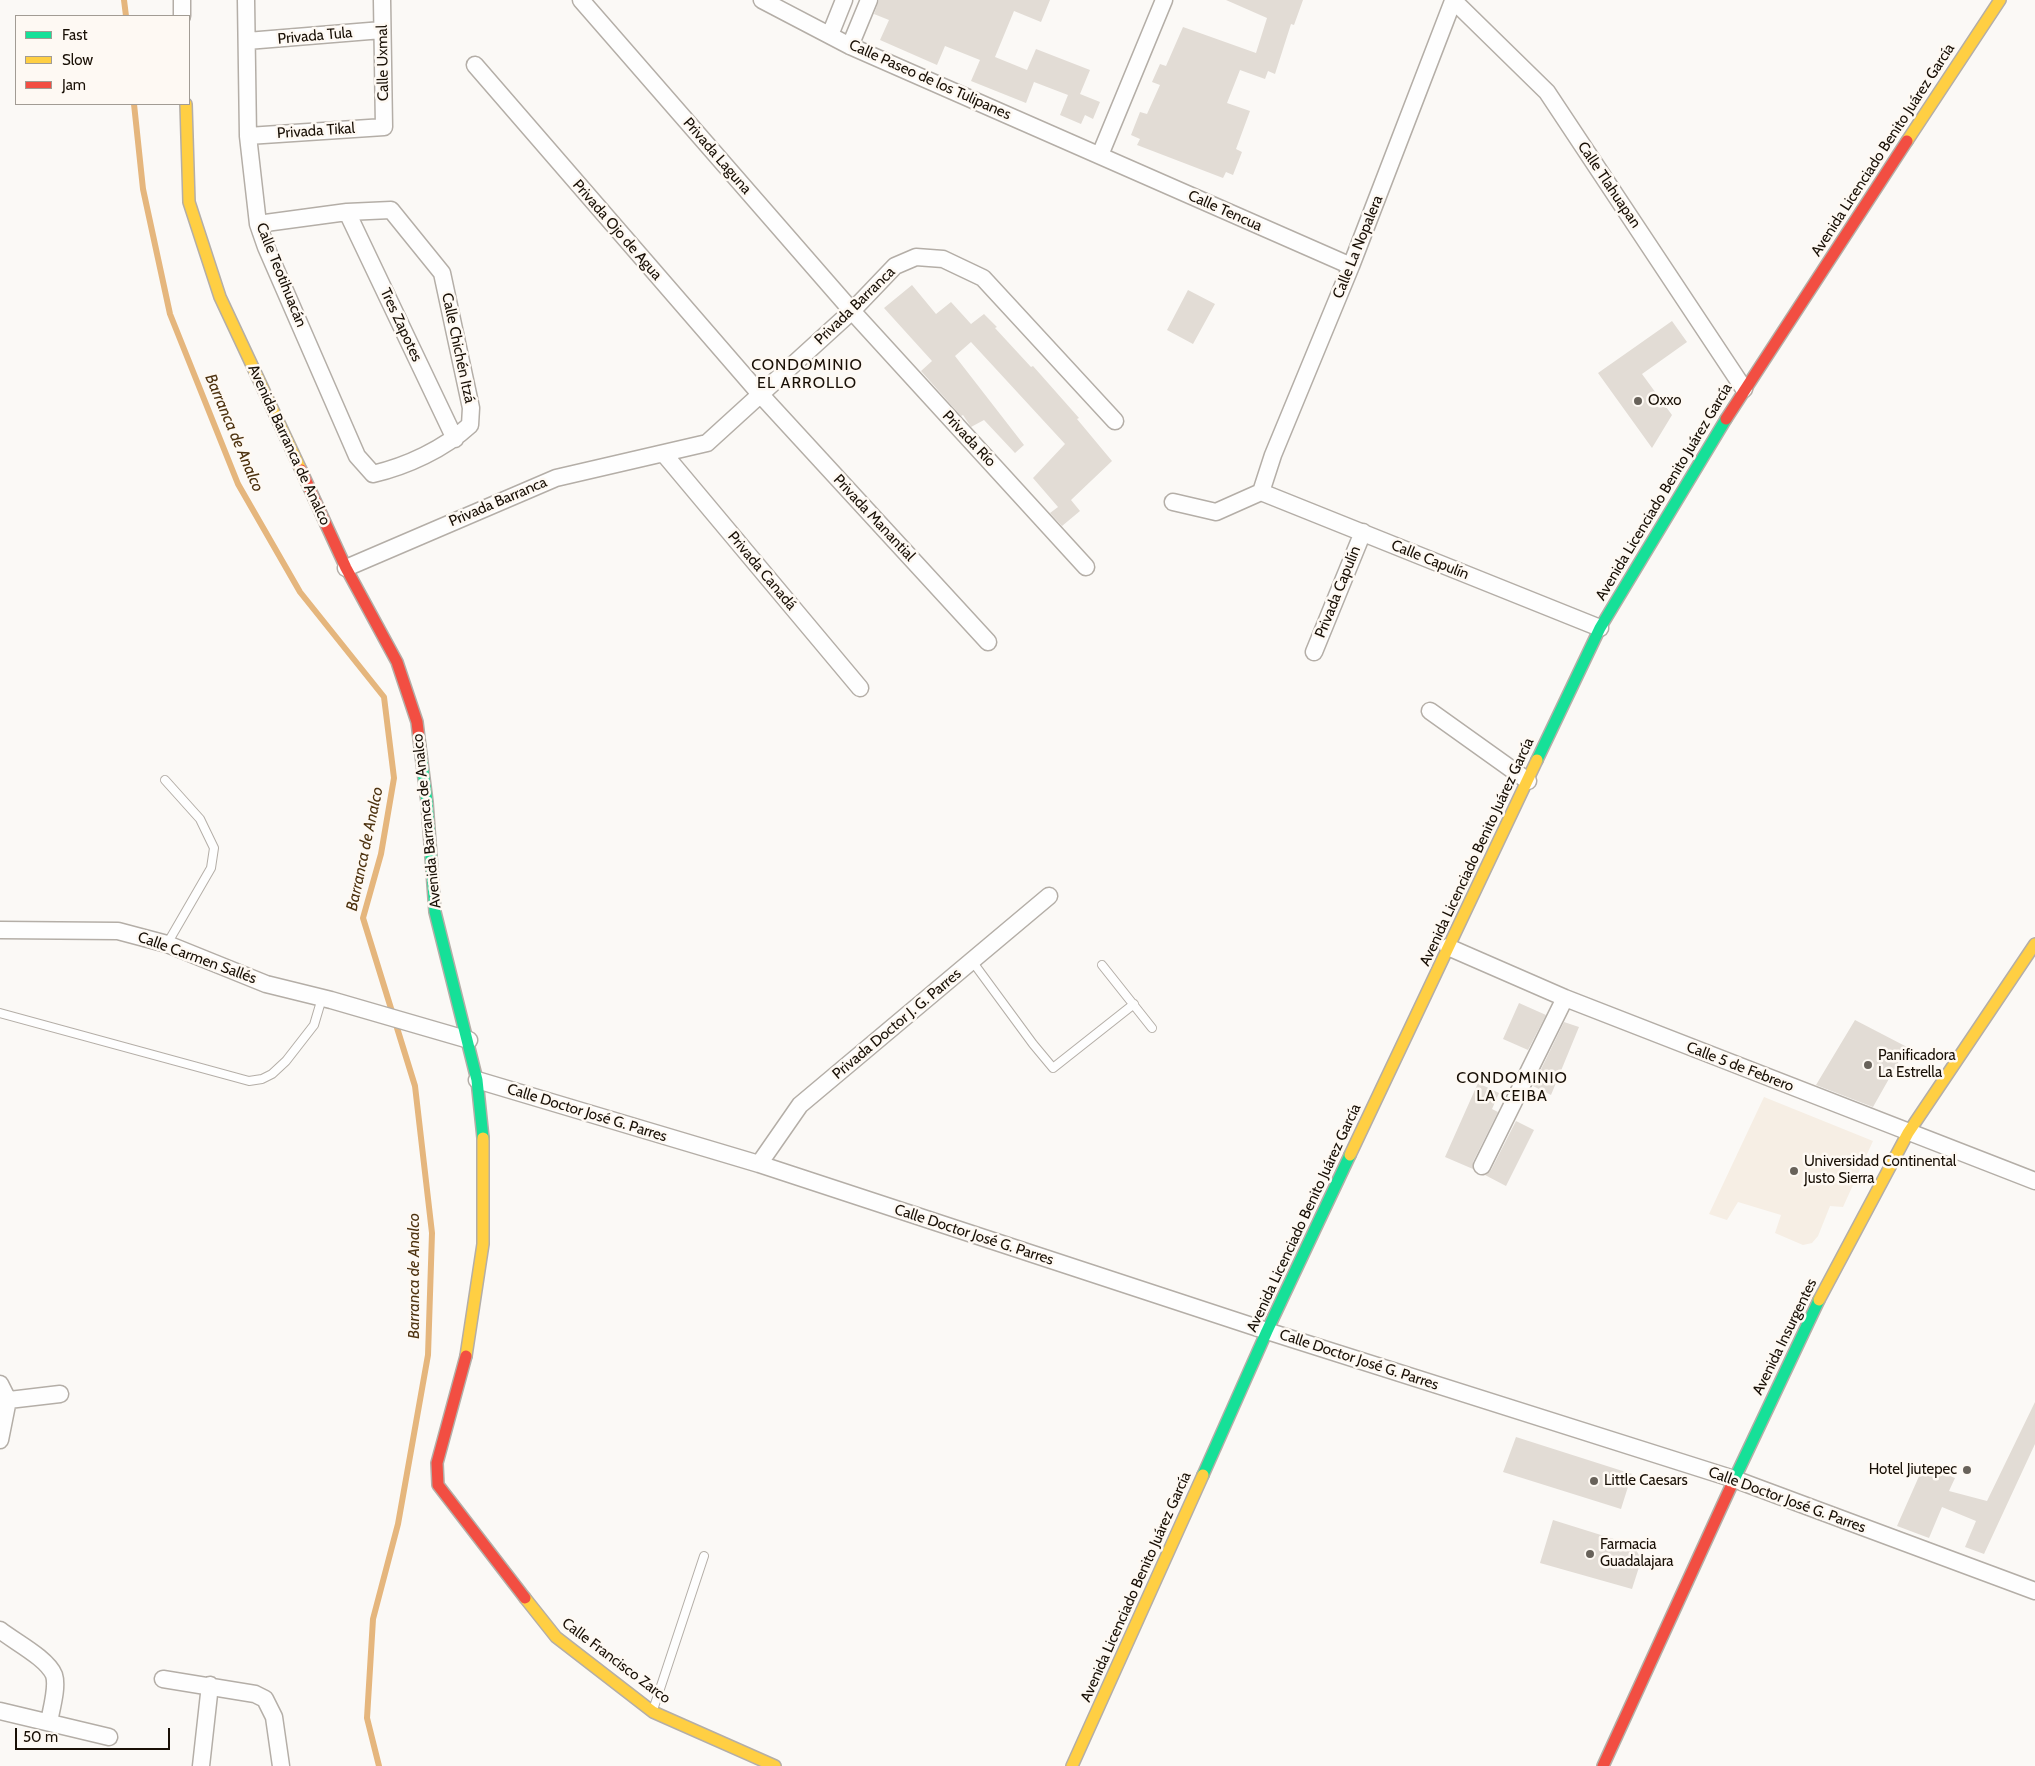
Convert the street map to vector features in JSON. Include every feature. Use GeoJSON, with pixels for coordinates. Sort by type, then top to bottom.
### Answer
{"type":"FeatureCollection","features":[{"type":"Feature","properties":{"kind":"main road","name":"Avenida Licenciado Benito Juárez García"},"geometry":{"type":"LineString","coordinates":[[1072,1766],[1267,1331],[1600,628],[1744,388],[2000,0]]}},
{"type":"Feature","properties":{"kind":"main road","name":"Avenida Barranca de Analco"},"geometry":{"type":"LineString","coordinates":[[186,105],[189,202],[220,297],[346,568],[397,662],[417,722],[427,802],[435,912],[477,1080],[484,1137],[484,1244],[466,1357],[436,1463],[438,1486]]}},
{"type":"Feature","properties":{"kind":"main road","name":"Avenida Insurgentes"},"geometry":{"type":"LineString","coordinates":[[1603,1766],[1816,1305],[1908,1133],[2035,944]]}},
{"type":"Feature","properties":{"kind":"main road","name":"Calle Francisco Zarco"},"geometry":{"type":"LineString","coordinates":[[438,1486],[556,1637],[653,1712],[775,1766]]}},
{"type":"Feature","properties":{"kind":"street"},"geometry":{"type":"LineString","coordinates":[[182,0],[182,15]]}},
{"type":"Feature","properties":{"kind":"street","name":"Calle Teotihuacán"},"geometry":{"type":"LineString","coordinates":[[246,0],[248,136],[258,224],[266,247],[357,456],[373,474]]}},
{"type":"Feature","properties":{"kind":"street","name":"Calle Uxmal"},"geometry":{"type":"LineString","coordinates":[[382,0],[384,127]]}},
{"type":"Feature","properties":{"kind":"street","name":"Privada Laguna"},"geometry":{"type":"LineString","coordinates":[[581,0],[852,312]]}},
{"type":"Feature","properties":{"kind":"street","name":"Calle Paseo de los Tulipanes"},"geometry":{"type":"LineString","coordinates":[[762,0],[850,46],[1100,155]]}},
{"type":"Feature","properties":{"kind":"street"},"geometry":{"type":"LineString","coordinates":[[1100,155],[1164,0]]}},
{"type":"Feature","properties":{"kind":"street","name":"Calle Tlahuapan"},"geometry":{"type":"LineString","coordinates":[[1453,0],[1547,92],[1744,388]]}},
{"type":"Feature","properties":{"kind":"street","name":"Calle La Nopalera"},"geometry":{"type":"LineString","coordinates":[[1261,492],[1273,455],[1351,266],[1453,0]]}},
{"type":"Feature","properties":{"kind":"street"},"geometry":{"type":"LineString","coordinates":[[830,35],[841,1],[866,7],[850,46]]}},
{"type":"Feature","properties":{"kind":"street","name":"Privada Tula"},"geometry":{"type":"LineString","coordinates":[[247,42],[382,30]]}},
{"type":"Feature","properties":{"kind":"street","name":"Privada Ojo de Agua"},"geometry":{"type":"LineString","coordinates":[[475,65],[760,394]]}},
{"type":"Feature","properties":{"kind":"street","name":"Privada Tikal"},"geometry":{"type":"LineString","coordinates":[[248,136],[384,127]]}},
{"type":"Feature","properties":{"kind":"street","name":"Calle Tencua"},"geometry":{"type":"LineString","coordinates":[[1100,155],[1351,266]]}},
{"type":"Feature","properties":{"kind":"street","name":"Calle Chichén Itzá"},"geometry":{"type":"LineString","coordinates":[[348,212],[391,210],[442,273],[471,408],[470,425],[455,439],[394,470],[373,474]]}},
{"type":"Feature","properties":{"kind":"street"},"geometry":{"type":"LineString","coordinates":[[258,224],[348,212]]}},
{"type":"Feature","properties":{"kind":"street","name":"Tres Zapotes"},"geometry":{"type":"LineString","coordinates":[[348,212],[455,439]]}},
{"type":"Feature","properties":{"kind":"street","name":"Privada Barranca"},"geometry":{"type":"LineString","coordinates":[[346,568],[556,478],[707,443],[852,312],[895,266],[916,257],[942,259],[982,278],[1116,421]]}},
{"type":"Feature","properties":{"kind":"street","name":"Privada Río"},"geometry":{"type":"LineString","coordinates":[[852,312],[1086,566]]}},
{"type":"Feature","properties":{"kind":"street","name":"Privada Manantial"},"geometry":{"type":"LineString","coordinates":[[760,394],[988,642]]}},
{"type":"Feature","properties":{"kind":"street","name":"Privada Canadá"},"geometry":{"type":"LineString","coordinates":[[664,454],[860,688]]}},
{"type":"Feature","properties":{"kind":"street"},"geometry":{"type":"LineString","coordinates":[[1173,502],[1216,512],[1261,492]]}},
{"type":"Feature","properties":{"kind":"street","name":"Calle Capulín"},"geometry":{"type":"LineString","coordinates":[[1261,492],[1600,628]]}},
{"type":"Feature","properties":{"kind":"street","name":"Privada Capulín"},"geometry":{"type":"LineString","coordinates":[[1314,652],[1363,532]]}},
{"type":"Feature","properties":{"kind":"street"},"geometry":{"type":"LineString","coordinates":[[1430,711],[1528,781]]}},
{"type":"Feature","properties":{"kind":"street","name":"Privada Doctor J. G. Parres"},"geometry":{"type":"LineString","coordinates":[[759,1164],[800,1105],[1049,896]]}},
{"type":"Feature","properties":{"kind":"street","name":"Calle Carmen Sallés"},"geometry":{"type":"LineString","coordinates":[[0,930],[118,931],[167,944],[266,984],[327,999],[468,1040]]}},
{"type":"Feature","properties":{"kind":"street","name":"Calle 5 de Febrero"},"geometry":{"type":"LineString","coordinates":[[1448,947],[1564,998],[2035,1181]]}},
{"type":"Feature","properties":{"kind":"street"},"geometry":{"type":"LineString","coordinates":[[1482,1166],[1564,998]]}},
{"type":"Feature","properties":{"kind":"street","name":"Calle Doctor José G. Parres"},"geometry":{"type":"LineString","coordinates":[[477,1080],[759,1164],[1267,1331],[1734,1479],[2035,1592]]}},
{"type":"Feature","properties":{"kind":"street"},"geometry":{"type":"LineString","coordinates":[[0,1384],[4,1400],[0,1440]]}},
{"type":"Feature","properties":{"kind":"street"},"geometry":{"type":"LineString","coordinates":[[4,1400],[60,1394]]}},
{"type":"Feature","properties":{"kind":"street"},"geometry":{"type":"LineString","coordinates":[[0,1630],[45,1662],[54,1676],[54,1694],[49,1722]]}},
{"type":"Feature","properties":{"kind":"street"},"geometry":{"type":"LineString","coordinates":[[163,1679],[210,1685],[255,1694],[265,1699],[274,1717],[281,1766]]}},
{"type":"Feature","properties":{"kind":"street"},"geometry":{"type":"LineString","coordinates":[[201,1766],[210,1685]]}},
{"type":"Feature","properties":{"kind":"street"},"geometry":{"type":"LineString","coordinates":[[0,1711],[109,1737]]}},
{"type":"Feature","properties":{"kind":"lane"},"geometry":{"type":"LineString","coordinates":[[164,780],[200,819],[214,848],[211,868],[167,944]]}},
{"type":"Feature","properties":{"kind":"lane"},"geometry":{"type":"LineString","coordinates":[[972,961],[1052,1068],[1134,1004]]}},
{"type":"Feature","properties":{"kind":"lane"},"geometry":{"type":"LineString","coordinates":[[1102,965],[1152,1028]]}},
{"type":"Feature","properties":{"kind":"lane"},"geometry":{"type":"LineString","coordinates":[[0,1013],[249,1081],[262,1079],[272,1074],[286,1061],[314,1025],[327,999]]}},
{"type":"Feature","properties":{"kind":"lane"},"geometry":{"type":"LineString","coordinates":[[653,1712],[704,1556]]}},
{"type":"Feature","properties":{"kind":"shaded area","name":"Universidad Continental Justo Sierra"},"geometry":{"type":"Polygon","coordinates":[[[1764,1097],[1873,1141],[1843,1207],[1830,1206],[1818,1236],[1812,1243],[1803,1245],[1775,1233],[1781,1215],[1738,1202],[1727,1220],[1709,1214],[1764,1097]]]}},
{"type":"Feature","properties":{"kind":"building"},"geometry":{"type":"Polygon","coordinates":[[[879,0],[1050,0],[1041,22],[1014,11],[995,57],[1027,70],[1036,49],[1090,70],[1080,94],[1100,102],[1093,119],[1085,115],[1081,124],[1060,115],[1068,95],[1034,82],[1026,103],[971,81],[980,60],[945,46],[937,65],[880,40],[889,20],[874,14],[879,0]]]}},
{"type":"Feature","properties":{"kind":"building"},"geometry":{"type":"Polygon","coordinates":[[[1226,0],[1303,0],[1294,25],[1291,24],[1275,74],[1268,71],[1265,79],[1240,70],[1227,103],[1250,111],[1236,149],[1242,152],[1233,175],[1226,172],[1223,178],[1137,145],[1140,139],[1131,135],[1140,112],[1147,114],[1160,85],[1152,82],[1160,64],[1166,66],[1183,27],[1256,53],[1267,18],[1226,0]]]}},
{"type":"Feature","properties":{"kind":"building"},"geometry":{"type":"Polygon","coordinates":[[[912,285],[936,314],[951,302],[971,324],[984,314],[1079,418],[1077,419],[1112,461],[1071,500],[1080,511],[1062,526],[1050,513],[1058,507],[1033,478],[1065,444],[971,342],[955,356],[1024,445],[1015,453],[984,420],[971,427],[963,415],[961,416],[921,371],[932,361],[884,308],[912,285]]]}},
{"type":"Feature","properties":{"kind":"building"},"geometry":{"type":"Polygon","coordinates":[[[1188,290],[1215,304],[1193,344],[1167,330],[1188,290]]]}},
{"type":"Feature","properties":{"kind":"building"},"geometry":{"type":"Polygon","coordinates":[[[1672,321],[1687,342],[1642,374],[1672,415],[1652,448],[1598,373],[1672,321]]]}},
{"type":"Feature","properties":{"kind":"building"},"geometry":{"type":"Polygon","coordinates":[[[1519,1003],[1546,1015],[1528,1050],[1503,1039],[1519,1003]]]}},
{"type":"Feature","properties":{"kind":"building"},"geometry":{"type":"Polygon","coordinates":[[[1855,1020],[1907,1047],[1873,1107],[1816,1085],[1855,1020]]]}},
{"type":"Feature","properties":{"kind":"building"},"geometry":{"type":"Polygon","coordinates":[[[1564,1022],[1579,1027],[1551,1095],[1533,1086],[1564,1022]]]}},
{"type":"Feature","properties":{"kind":"building"},"geometry":{"type":"Polygon","coordinates":[[[1478,1083],[1499,1093],[1492,1109],[1498,1112],[1473,1162],[1473,1169],[1445,1157],[1478,1083]]]}},
{"type":"Feature","properties":{"kind":"building"},"geometry":{"type":"Polygon","coordinates":[[[1516,1121],[1534,1130],[1506,1186],[1485,1175],[1491,1170],[1516,1121]]]}},
{"type":"Feature","properties":{"kind":"building"},"geometry":{"type":"Polygon","coordinates":[[[2035,1402],[2035,1444],[1984,1554],[1965,1547],[1976,1521],[1942,1507],[1929,1538],[1897,1526],[1924,1465],[1955,1478],[1949,1491],[1987,1501],[2035,1402]]]}},
{"type":"Feature","properties":{"kind":"building"},"geometry":{"type":"Polygon","coordinates":[[[1516,1437],[1632,1474],[1621,1509],[1503,1472],[1516,1437]]]}},
{"type":"Feature","properties":{"kind":"building"},"geometry":{"type":"Polygon","coordinates":[[[1553,1520],[1633,1545],[1639,1555],[1640,1564],[1632,1589],[1540,1563],[1553,1520]]]}},
{"type":"Feature","properties":{"kind":"waterway","name":"Barranca de Analco"},"geometry":{"type":"LineString","coordinates":[[124,0],[126,15]]}},
{"type":"Feature","properties":{"kind":"waterway","name":"Barranca de Analco"},"geometry":{"type":"LineString","coordinates":[[134,105],[143,189],[170,314],[238,484],[300,592],[384,697],[394,778],[381,854],[363,918],[415,1086],[432,1233],[428,1355],[398,1524],[373,1619],[367,1718],[379,1766]]}},
{"type":"Feature","properties":{"kind":"traffic: fast"},"geometry":{"type":"LineString","coordinates":[[1537,760],[1600,628],[1726,419]]}},
{"type":"Feature","properties":{"kind":"traffic: fast"},"geometry":{"type":"LineString","coordinates":[[420,747],[427,802],[435,912],[477,1080],[483,1138]]}},
{"type":"Feature","properties":{"kind":"traffic: fast"},"geometry":{"type":"LineString","coordinates":[[1203,1475],[1267,1331],[1350,1155]]}},
{"type":"Feature","properties":{"kind":"traffic: fast"},"geometry":{"type":"LineString","coordinates":[[1733,1482],[1819,1300]]}},
{"type":"Feature","properties":{"kind":"traffic: slow"},"geometry":{"type":"LineString","coordinates":[[1907,141],[2000,0]]}},
{"type":"Feature","properties":{"kind":"traffic: slow"},"geometry":{"type":"LineString","coordinates":[[186,105],[189,202],[220,297],[301,470]]}},
{"type":"Feature","properties":{"kind":"traffic: slow"},"geometry":{"type":"LineString","coordinates":[[1350,1155],[1537,760]]}},
{"type":"Feature","properties":{"kind":"traffic: slow"},"geometry":{"type":"LineString","coordinates":[[1819,1300],[1908,1133],[2035,944]]}},
{"type":"Feature","properties":{"kind":"traffic: slow"},"geometry":{"type":"LineString","coordinates":[[466,1356],[483,1244],[483,1138]]}},
{"type":"Feature","properties":{"kind":"traffic: slow"},"geometry":{"type":"LineString","coordinates":[[1072,1766],[1203,1475]]}},
{"type":"Feature","properties":{"kind":"traffic: slow"},"geometry":{"type":"LineString","coordinates":[[525,1598],[556,1637],[653,1712],[775,1766]]}},
{"type":"Feature","properties":{"kind":"traffic: jam"},"geometry":{"type":"LineString","coordinates":[[1726,419],[1907,141]]}},
{"type":"Feature","properties":{"kind":"traffic: jam"},"geometry":{"type":"LineString","coordinates":[[301,470],[346,568],[397,662],[417,722],[420,747]]}},
{"type":"Feature","properties":{"kind":"traffic: jam"},"geometry":{"type":"LineString","coordinates":[[466,1356],[437,1463],[438,1485],[525,1598]]}},
{"type":"Feature","properties":{"kind":"traffic: jam"},"geometry":{"type":"LineString","coordinates":[[1603,1766],[1733,1482]]}},
{"type":"Feature","properties":{"kind":"place","name":"Oxxo"},"geometry":{"type":"Point","coordinates":[1638,401]}},
{"type":"Feature","properties":{"kind":"place","name":"Panificadora La Estrella"},"geometry":{"type":"Point","coordinates":[1868,1065]}},
{"type":"Feature","properties":{"kind":"place","name":"Universidad Continental Justo Sierra"},"geometry":{"type":"Point","coordinates":[1794,1171]}},
{"type":"Feature","properties":{"kind":"place","name":"Hotel Jiutepec"},"geometry":{"type":"Point","coordinates":[1967,1470]}},
{"type":"Feature","properties":{"kind":"place","name":"Little Caesars"},"geometry":{"type":"Point","coordinates":[1594,1481]}},
{"type":"Feature","properties":{"kind":"place","name":"Farmacia Guadalajara"},"geometry":{"type":"Point","coordinates":[1590,1554]}},
{"type":"Feature","properties":{"kind":"district","name":"CONDOMINIO EL ARROLLO"},"geometry":{"type":"Point","coordinates":[807,374]}},
{"type":"Feature","properties":{"kind":"district","name":"CONDOMINIO LA CEIBA"},"geometry":{"type":"Point","coordinates":[1512,1087]}}]}
